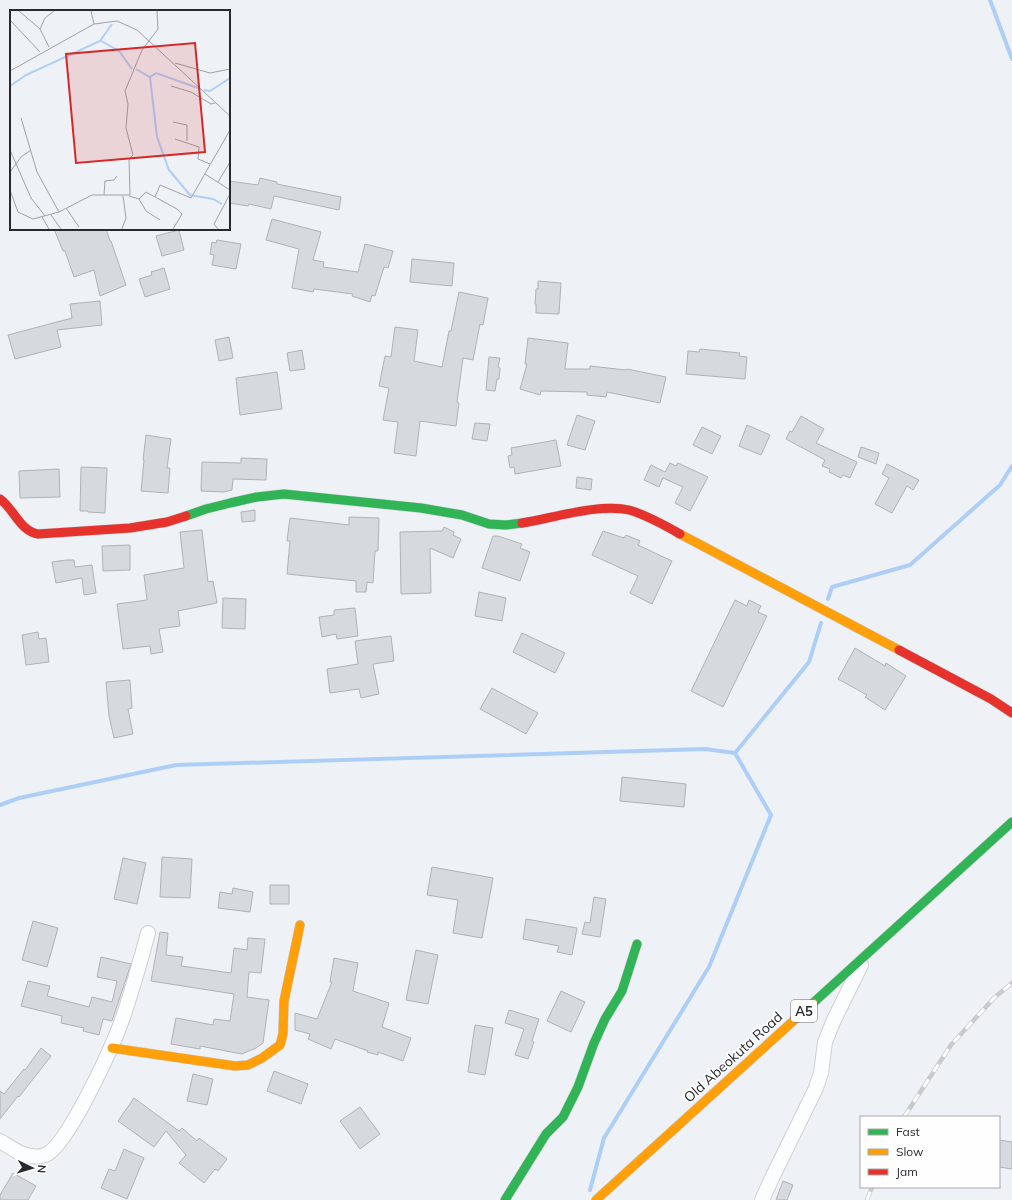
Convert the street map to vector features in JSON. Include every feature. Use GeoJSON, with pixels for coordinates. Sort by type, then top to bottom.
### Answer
{"type":"FeatureCollection","features":[{"type":"Feature","properties":{"kind":"main road"},"geometry":{"type":"LineString","coordinates":[[0,499],[13,510],[25,528],[33,533],[127,529],[162,523],[212,507],[262,496],[284,494],[421,508],[462,515],[488,524],[506,526],[583,511],[610,508],[629,510],[652,519],[692,540],[991,699],[1012,713]]}},
{"type":"Feature","properties":{"kind":"main road","name":"Old Abeokuta Road"},"geometry":{"type":"LineString","coordinates":[[596,1200],[1012,822]]}},
{"type":"Feature","properties":{"kind":"main road"},"geometry":{"type":"LineString","coordinates":[[112,1048],[235,1066],[248,1065],[262,1058],[280,1045],[283,1034],[284,1001],[300,926]]}},
{"type":"Feature","properties":{"kind":"main road"},"geometry":{"type":"LineString","coordinates":[[505,1200],[546,1134],[563,1117],[578,1087],[605,1018],[622,991],[637,944]]}},
{"type":"Feature","properties":{"kind":"street"},"geometry":{"type":"LineString","coordinates":[[0,1141],[29,1156],[46,1155],[54,1150],[71,1126],[112,1048],[123,1019],[148,933]]}},
{"type":"Feature","properties":{"kind":"street"},"geometry":{"type":"LineString","coordinates":[[762,1200],[816,1088],[821,1073],[825,1042],[833,1022],[866,956]]}},
{"type":"Feature","properties":{"kind":"building"},"geometry":{"type":"Polygon","coordinates":[[[260,178],[277,182],[277,184],[341,197],[339,210],[274,196],[271,209],[249,204],[248,206],[230,203],[230,181],[258,185],[260,178]]]}},
{"type":"Feature","properties":{"kind":"building"},"geometry":{"type":"Polygon","coordinates":[[[272,219],[321,232],[313,260],[324,262],[323,267],[358,272],[365,244],[393,251],[388,268],[384,267],[375,296],[372,295],[370,302],[352,296],[353,294],[314,289],[313,292],[292,288],[299,249],[266,240],[272,219]]]}},
{"type":"Feature","properties":{"kind":"building"},"geometry":{"type":"Polygon","coordinates":[[[54,230],[106,230],[126,285],[100,296],[94,270],[74,277],[65,251],[63,251],[54,230]]]}},
{"type":"Feature","properties":{"kind":"building"},"geometry":{"type":"Polygon","coordinates":[[[179,230],[184,250],[162,256],[156,236],[179,230]]]}},
{"type":"Feature","properties":{"kind":"building"},"geometry":{"type":"Polygon","coordinates":[[[217,240],[241,244],[236,269],[212,265],[214,255],[210,254],[212,242],[216,243],[217,240]]]}},
{"type":"Feature","properties":{"kind":"building"},"geometry":{"type":"Polygon","coordinates":[[[412,259],[454,263],[452,286],[410,282],[412,259]]]}},
{"type":"Feature","properties":{"kind":"building"},"geometry":{"type":"Polygon","coordinates":[[[164,268],[170,289],[145,297],[139,279],[152,275],[151,272],[164,268]]]}},
{"type":"Feature","properties":{"kind":"building"},"geometry":{"type":"Polygon","coordinates":[[[538,281],[561,283],[559,314],[536,313],[535,304],[538,281]]]}},
{"type":"Feature","properties":{"kind":"building"},"geometry":{"type":"Polygon","coordinates":[[[459,292],[488,298],[483,325],[480,324],[473,360],[463,358],[457,402],[459,403],[456,426],[420,421],[416,456],[394,453],[398,422],[383,420],[389,388],[379,386],[385,356],[391,357],[395,327],[418,330],[414,361],[442,367],[459,292]]]}},
{"type":"Feature","properties":{"kind":"building"},"geometry":{"type":"Polygon","coordinates":[[[100,301],[102,325],[57,330],[61,347],[15,359],[8,335],[72,318],[70,304],[100,301]]]}},
{"type":"Feature","properties":{"kind":"building"},"geometry":{"type":"Polygon","coordinates":[[[229,337],[233,358],[219,361],[215,340],[229,337]]]}},
{"type":"Feature","properties":{"kind":"building"},"geometry":{"type":"Polygon","coordinates":[[[528,338],[568,343],[565,369],[590,369],[590,366],[627,369],[666,377],[660,403],[607,392],[606,397],[587,395],[587,392],[541,391],[540,395],[520,389],[527,364],[525,364],[528,338]]]}},
{"type":"Feature","properties":{"kind":"building"},"geometry":{"type":"Polygon","coordinates":[[[700,349],[740,353],[739,356],[747,357],[745,379],[686,374],[688,351],[699,352],[700,349]]]}},
{"type":"Feature","properties":{"kind":"building"},"geometry":{"type":"Polygon","coordinates":[[[302,350],[305,369],[290,371],[287,353],[302,350]]]}},
{"type":"Feature","properties":{"kind":"building"},"geometry":{"type":"Polygon","coordinates":[[[489,357],[500,358],[498,367],[500,368],[499,379],[497,379],[495,391],[486,390],[489,357]]]}},
{"type":"Feature","properties":{"kind":"building"},"geometry":{"type":"Polygon","coordinates":[[[277,372],[282,409],[240,415],[236,378],[277,372]]]}},
{"type":"Feature","properties":{"kind":"building"},"geometry":{"type":"Polygon","coordinates":[[[577,415],[595,421],[585,450],[567,445],[577,415]]]}},
{"type":"Feature","properties":{"kind":"building"},"geometry":{"type":"Polygon","coordinates":[[[801,416],[824,429],[816,443],[857,462],[850,478],[843,475],[841,478],[829,472],[830,469],[822,466],[825,460],[786,439],[790,431],[792,432],[801,416]]]}},
{"type":"Feature","properties":{"kind":"building"},"geometry":{"type":"Polygon","coordinates":[[[475,423],[490,424],[487,441],[472,439],[475,423]]]}},
{"type":"Feature","properties":{"kind":"building"},"geometry":{"type":"Polygon","coordinates":[[[747,425],[770,435],[761,455],[739,446],[747,425]]]}},
{"type":"Feature","properties":{"kind":"building"},"geometry":{"type":"Polygon","coordinates":[[[702,427],[721,436],[712,454],[693,445],[702,427]]]}},
{"type":"Feature","properties":{"kind":"building"},"geometry":{"type":"Polygon","coordinates":[[[146,435],[171,439],[167,468],[170,468],[168,493],[141,491],[146,435]]]}},
{"type":"Feature","properties":{"kind":"building"},"geometry":{"type":"Polygon","coordinates":[[[556,440],[561,466],[515,474],[514,467],[510,468],[508,456],[512,455],[511,448],[556,440]]]}},
{"type":"Feature","properties":{"kind":"building"},"geometry":{"type":"Polygon","coordinates":[[[861,447],[879,453],[876,464],[858,457],[861,447]]]}},
{"type":"Feature","properties":{"kind":"building"},"geometry":{"type":"Polygon","coordinates":[[[241,458],[267,459],[266,480],[233,479],[232,490],[224,492],[201,491],[202,462],[241,463],[241,458]]]}},
{"type":"Feature","properties":{"kind":"building"},"geometry":{"type":"Polygon","coordinates":[[[670,463],[676,466],[678,463],[708,477],[690,511],[675,503],[683,487],[663,478],[659,487],[644,480],[651,465],[665,472],[670,463]]]}},
{"type":"Feature","properties":{"kind":"building"},"geometry":{"type":"Polygon","coordinates":[[[887,464],[919,480],[913,490],[907,486],[892,513],[875,504],[889,478],[882,474],[887,464]]]}},
{"type":"Feature","properties":{"kind":"building"},"geometry":{"type":"Polygon","coordinates":[[[81,467],[107,468],[105,513],[80,511],[81,467]]]}},
{"type":"Feature","properties":{"kind":"building"},"geometry":{"type":"Polygon","coordinates":[[[59,469],[60,497],[20,498],[19,471],[59,469]]]}},
{"type":"Feature","properties":{"kind":"building"},"geometry":{"type":"Polygon","coordinates":[[[577,477],[592,479],[591,490],[576,488],[577,477]]]}},
{"type":"Feature","properties":{"kind":"building"},"geometry":{"type":"Polygon","coordinates":[[[255,510],[255,521],[242,522],[241,512],[255,510]]]}},
{"type":"Feature","properties":{"kind":"building"},"geometry":{"type":"Polygon","coordinates":[[[349,517],[379,518],[378,551],[375,551],[373,583],[367,582],[366,592],[356,592],[356,581],[287,574],[290,541],[287,541],[290,518],[349,525],[349,517]]]}},
{"type":"Feature","properties":{"kind":"building"},"geometry":{"type":"Polygon","coordinates":[[[444,527],[454,532],[453,535],[461,539],[453,558],[430,548],[431,593],[401,594],[400,532],[442,531],[444,527]]]}},
{"type":"Feature","properties":{"kind":"building"},"geometry":{"type":"Polygon","coordinates":[[[202,530],[208,582],[213,581],[217,603],[178,611],[180,626],[159,629],[163,652],[151,654],[150,646],[123,649],[117,604],[147,600],[144,575],[184,568],[180,532],[202,530]]]}},
{"type":"Feature","properties":{"kind":"building"},"geometry":{"type":"Polygon","coordinates":[[[603,531],[624,538],[626,535],[640,541],[638,545],[672,561],[652,604],[630,593],[638,576],[592,555],[603,531]]]}},
{"type":"Feature","properties":{"kind":"building"},"geometry":{"type":"Polygon","coordinates":[[[493,536],[498,536],[522,544],[520,548],[530,552],[520,581],[482,568],[493,536]]]}},
{"type":"Feature","properties":{"kind":"building"},"geometry":{"type":"Polygon","coordinates":[[[130,545],[130,570],[103,571],[102,546],[130,545]]]}},
{"type":"Feature","properties":{"kind":"building"},"geometry":{"type":"Polygon","coordinates":[[[74,560],[75,567],[92,565],[96,593],[84,595],[82,578],[56,583],[52,562],[74,560]]]}},
{"type":"Feature","properties":{"kind":"building"},"geometry":{"type":"Polygon","coordinates":[[[479,592],[506,598],[502,621],[475,616],[479,592]]]}},
{"type":"Feature","properties":{"kind":"building"},"geometry":{"type":"Polygon","coordinates":[[[223,598],[246,599],[245,629],[222,628],[223,598]]]}},
{"type":"Feature","properties":{"kind":"building"},"geometry":{"type":"Polygon","coordinates":[[[735,600],[747,606],[749,600],[761,606],[758,612],[767,616],[723,707],[691,691],[735,600]]]}},
{"type":"Feature","properties":{"kind":"building"},"geometry":{"type":"Polygon","coordinates":[[[355,608],[358,636],[337,639],[336,634],[322,637],[319,617],[334,615],[334,610],[355,608]]]}},
{"type":"Feature","properties":{"kind":"building"},"geometry":{"type":"Polygon","coordinates":[[[38,632],[39,639],[46,638],[49,662],[26,665],[22,635],[38,632]]]}},
{"type":"Feature","properties":{"kind":"building"},"geometry":{"type":"Polygon","coordinates":[[[522,633],[565,653],[555,673],[513,652],[522,633]]]}},
{"type":"Feature","properties":{"kind":"building"},"geometry":{"type":"Polygon","coordinates":[[[391,636],[394,661],[373,664],[379,694],[361,698],[359,689],[330,693],[327,669],[358,664],[355,641],[391,636]]]}},
{"type":"Feature","properties":{"kind":"building"},"geometry":{"type":"Polygon","coordinates":[[[855,648],[885,666],[886,663],[906,676],[885,710],[865,697],[867,695],[838,679],[855,648]]]}},
{"type":"Feature","properties":{"kind":"building"},"geometry":{"type":"Polygon","coordinates":[[[130,680],[132,708],[128,709],[133,734],[114,738],[109,716],[106,682],[130,680]]]}},
{"type":"Feature","properties":{"kind":"building"},"geometry":{"type":"Polygon","coordinates":[[[492,688],[538,713],[526,734],[480,709],[492,688]]]}},
{"type":"Feature","properties":{"kind":"building"},"geometry":{"type":"Polygon","coordinates":[[[622,777],[686,784],[684,807],[620,801],[622,777]]]}},
{"type":"Feature","properties":{"kind":"building"},"geometry":{"type":"Polygon","coordinates":[[[162,857],[192,859],[190,898],[160,897],[162,857]]]}},
{"type":"Feature","properties":{"kind":"building"},"geometry":{"type":"Polygon","coordinates":[[[123,858],[146,863],[137,904],[114,899],[123,858]]]}},
{"type":"Feature","properties":{"kind":"building"},"geometry":{"type":"Polygon","coordinates":[[[432,867],[493,878],[482,938],[453,933],[458,900],[427,895],[432,867]]]}},
{"type":"Feature","properties":{"kind":"building"},"geometry":{"type":"Polygon","coordinates":[[[270,885],[289,885],[289,904],[270,904],[270,885]]]}},
{"type":"Feature","properties":{"kind":"building"},"geometry":{"type":"Polygon","coordinates":[[[233,888],[253,892],[250,912],[218,908],[220,892],[232,894],[233,888]]]}},
{"type":"Feature","properties":{"kind":"building"},"geometry":{"type":"Polygon","coordinates":[[[594,897],[606,899],[600,937],[582,934],[585,922],[590,923],[594,897]]]}},
{"type":"Feature","properties":{"kind":"building"},"geometry":{"type":"Polygon","coordinates":[[[526,919],[577,928],[572,955],[557,952],[559,946],[523,939],[526,919]]]}},
{"type":"Feature","properties":{"kind":"building"},"geometry":{"type":"Polygon","coordinates":[[[33,921],[58,928],[47,967],[22,960],[33,921]]]}},
{"type":"Feature","properties":{"kind":"building"},"geometry":{"type":"Polygon","coordinates":[[[160,932],[168,933],[166,955],[183,957],[181,966],[231,973],[234,948],[247,950],[248,938],[265,939],[261,973],[249,972],[247,997],[269,1000],[263,1043],[242,1054],[200,1046],[200,1049],[171,1044],[176,1018],[213,1025],[214,1019],[230,1021],[234,994],[151,981],[160,932]]]}},
{"type":"Feature","properties":{"kind":"building"},"geometry":{"type":"Polygon","coordinates":[[[416,950],[438,955],[428,1004],[406,1000],[416,950]]]}},
{"type":"Feature","properties":{"kind":"building"},"geometry":{"type":"Polygon","coordinates":[[[101,957],[131,964],[112,1021],[103,1019],[99,1035],[83,1031],[84,1028],[61,1023],[62,1016],[21,1006],[28,981],[50,986],[47,996],[89,1007],[92,997],[112,1002],[117,981],[97,977],[101,957]]]}},
{"type":"Feature","properties":{"kind":"building"},"geometry":{"type":"Polygon","coordinates":[[[334,958],[358,963],[353,991],[389,1003],[382,1027],[411,1038],[403,1061],[378,1052],[378,1055],[367,1052],[368,1051],[335,1039],[331,1049],[308,1039],[310,1034],[295,1030],[295,1013],[317,1019],[332,982],[330,982],[334,958]]]}},
{"type":"Feature","properties":{"kind":"building"},"geometry":{"type":"Polygon","coordinates":[[[561,991],[585,1002],[571,1032],[547,1021],[561,991]]]}},
{"type":"Feature","properties":{"kind":"building"},"geometry":{"type":"Polygon","coordinates":[[[509,1010],[539,1019],[532,1041],[534,1042],[528,1059],[515,1055],[524,1029],[505,1023],[509,1010]]]}},
{"type":"Feature","properties":{"kind":"building"},"geometry":{"type":"Polygon","coordinates":[[[475,1025],[493,1028],[485,1075],[468,1072],[475,1025]]]}},
{"type":"Feature","properties":{"kind":"building"},"geometry":{"type":"Polygon","coordinates":[[[41,1048],[51,1056],[0,1119],[0,1091],[4,1094],[24,1069],[25,1070],[41,1048]]]}},
{"type":"Feature","properties":{"kind":"building"},"geometry":{"type":"Polygon","coordinates":[[[274,1071],[308,1084],[301,1104],[267,1091],[274,1071]]]}},
{"type":"Feature","properties":{"kind":"building"},"geometry":{"type":"Polygon","coordinates":[[[193,1074],[213,1079],[207,1105],[187,1101],[193,1074]]]}},
{"type":"Feature","properties":{"kind":"building"},"geometry":{"type":"Polygon","coordinates":[[[134,1098],[179,1131],[182,1128],[197,1141],[199,1138],[227,1159],[218,1171],[215,1169],[204,1183],[179,1163],[186,1155],[166,1131],[154,1147],[118,1121],[134,1098]]]}},
{"type":"Feature","properties":{"kind":"building"},"geometry":{"type":"Polygon","coordinates":[[[360,1107],[380,1134],[360,1149],[340,1121],[360,1107]]]}},
{"type":"Feature","properties":{"kind":"building"},"geometry":{"type":"Polygon","coordinates":[[[1000,1140],[1012,1142],[1012,1169],[1000,1167],[1000,1140]]]}},
{"type":"Feature","properties":{"kind":"building"},"geometry":{"type":"Polygon","coordinates":[[[124,1149],[144,1158],[127,1199],[101,1188],[109,1169],[115,1171],[124,1149]]]}},
{"type":"Feature","properties":{"kind":"building"},"geometry":{"type":"Polygon","coordinates":[[[13,1173],[36,1186],[28,1200],[0,1200],[0,1195],[13,1173]]]}},
{"type":"Feature","properties":{"kind":"building"},"geometry":{"type":"Polygon","coordinates":[[[783,1181],[793,1185],[787,1200],[776,1200],[783,1181]]]}},
{"type":"Feature","properties":{"kind":"waterway"},"geometry":{"type":"LineString","coordinates":[[990,0],[1012,59]]}},
{"type":"Feature","properties":{"kind":"waterway"},"geometry":{"type":"LineString","coordinates":[[828,599],[832,587],[910,565],[1000,485],[1012,466]]}},
{"type":"Feature","properties":{"kind":"waterway"},"geometry":{"type":"LineString","coordinates":[[590,1190],[604,1138],[709,967],[771,815],[735,753],[809,662],[821,623]]}},
{"type":"Feature","properties":{"kind":"waterway"},"geometry":{"type":"LineString","coordinates":[[0,805],[19,798],[176,765],[705,749],[735,753]]}},
{"type":"Feature","properties":{"kind":"railway"},"geometry":{"type":"LineString","coordinates":[[905,1116],[951,1045],[995,997],[1012,983]]}},
{"type":"Feature","properties":{"kind":"railway"},"geometry":{"type":"LineString","coordinates":[[867,1200],[872,1188]]}},
{"type":"Feature","properties":{"kind":"traffic: fast"},"geometry":{"type":"LineString","coordinates":[[186,516],[230,503],[257,497],[284,494],[421,508],[462,515],[489,524],[506,525],[522,523]]}},
{"type":"Feature","properties":{"kind":"traffic: fast"},"geometry":{"type":"LineString","coordinates":[[813,1003],[1012,822]]}},
{"type":"Feature","properties":{"kind":"traffic: fast"},"geometry":{"type":"LineString","coordinates":[[505,1200],[546,1134],[563,1117],[578,1087],[594,1043],[605,1019],[622,991],[637,944]]}},
{"type":"Feature","properties":{"kind":"traffic: slow"},"geometry":{"type":"LineString","coordinates":[[680,534],[899,650]]}},
{"type":"Feature","properties":{"kind":"traffic: slow"},"geometry":{"type":"LineString","coordinates":[[112,1048],[235,1066],[248,1065],[262,1058],[280,1045],[283,1034],[284,1001],[300,925]]}},
{"type":"Feature","properties":{"kind":"traffic: slow"},"geometry":{"type":"LineString","coordinates":[[596,1200],[813,1003]]}},
{"type":"Feature","properties":{"kind":"traffic: jam"},"geometry":{"type":"LineString","coordinates":[[0,499],[26,529],[38,534],[130,528],[167,522],[186,516]]}},
{"type":"Feature","properties":{"kind":"traffic: jam"},"geometry":{"type":"LineString","coordinates":[[522,523],[576,512],[604,508],[617,508],[629,510],[655,520],[680,534]]}},
{"type":"Feature","properties":{"kind":"traffic: jam"},"geometry":{"type":"LineString","coordinates":[[899,650],[991,699],[1012,713]]}}]}
